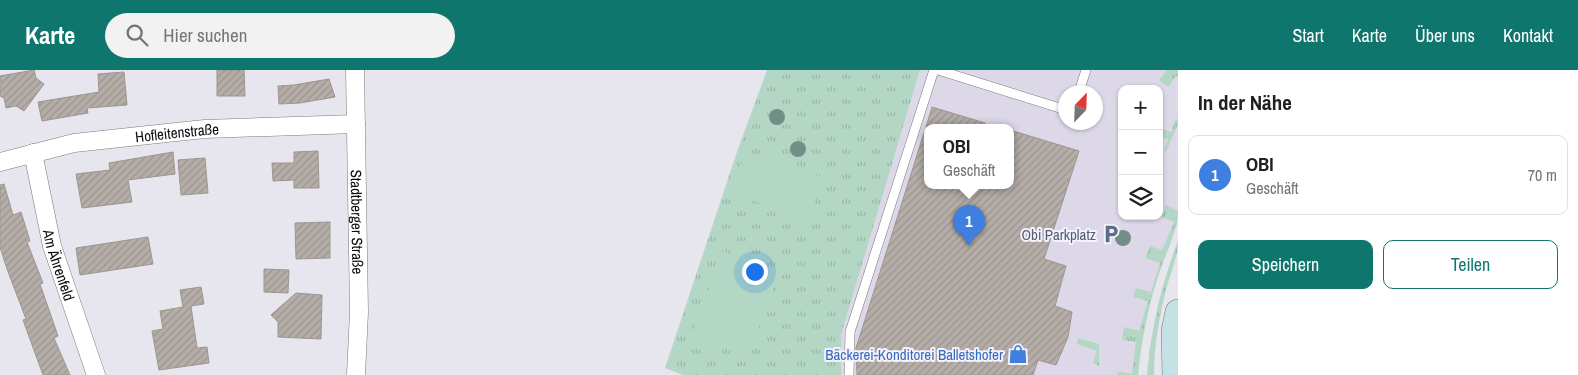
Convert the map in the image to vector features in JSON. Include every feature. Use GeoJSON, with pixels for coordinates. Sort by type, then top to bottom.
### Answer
{"type":"FeatureCollection","features":[{"type":"Feature","properties":{"kind":"street","name":"Stadtberger Straße"},"geometry":{"type":"LineString","coordinates":[[355,70],[359,312],[356,375]]}},
{"type":"Feature","properties":{"kind":"street","name":"Hofleitenstraße"},"geometry":{"type":"LineString","coordinates":[[0,162],[74,143],[186,131],[356,124]]}},
{"type":"Feature","properties":{"kind":"street","name":"Am Ährenfeld"},"geometry":{"type":"LineString","coordinates":[[33,153],[52,246],[96,375]]}},
{"type":"Feature","properties":{"kind":"street"},"geometry":{"type":"LineString","coordinates":[[1175,375],[1174,331],[1178,312]]}},
{"type":"Feature","properties":{"kind":"lane"},"geometry":{"type":"LineString","coordinates":[[849,375],[850,332],[934,70]]}},
{"type":"Feature","properties":{"kind":"lane"},"geometry":{"type":"LineString","coordinates":[[938,70],[1058,108]]}},
{"type":"Feature","properties":{"kind":"lane"},"geometry":{"type":"LineString","coordinates":[[1081,85],[1086,70]]}},
{"type":"Feature","properties":{"kind":"shaded area"},"geometry":{"type":"Polygon","coordinates":[[[920,70],[1178,70],[1178,222],[1163,260],[1148,308],[1142,336],[1138,375],[841,375],[841,335],[920,70]]]}},
{"type":"Feature","properties":{"kind":"green space"},"geometry":{"type":"Polygon","coordinates":[[[767,70],[920,70],[841,335],[841,375],[683,375],[665,368],[737,152],[767,70]]]}},
{"type":"Feature","properties":{"kind":"green space"},"geometry":{"type":"Polygon","coordinates":[[[1167,70],[1178,70],[1178,77],[1176,76],[1168,87],[1159,80],[1167,70]]]}},
{"type":"Feature","properties":{"kind":"green space"},"geometry":{"type":"Polygon","coordinates":[[[1178,119],[1178,124],[1166,152],[1164,151],[1168,139],[1163,137],[1163,129],[1171,132],[1175,120],[1178,119]]]}},
{"type":"Feature","properties":{"kind":"green space"},"geometry":{"type":"Polygon","coordinates":[[[745,152],[822,177],[809,219],[731,194],[745,152]]]}},
{"type":"Feature","properties":{"kind":"green space"},"geometry":{"type":"Polygon","coordinates":[[[1166,205],[1178,211],[1173,236],[1151,302],[1143,337],[1138,375],[1117,375],[1118,372],[1132,374],[1136,342],[1122,340],[1124,327],[1139,331],[1148,301],[1133,297],[1136,288],[1151,292],[1160,263],[1145,258],[1150,246],[1162,250],[1174,222],[1163,218],[1166,205]]]}},
{"type":"Feature","properties":{"kind":"green space"},"geometry":{"type":"Polygon","coordinates":[[[1178,241],[1159,322],[1154,375],[1147,375],[1158,307],[1178,241]]]}},
{"type":"Feature","properties":{"kind":"green space"},"geometry":{"type":"Polygon","coordinates":[[[722,251],[779,271],[749,356],[692,337],[722,251]]]}},
{"type":"Feature","properties":{"kind":"green space"},"geometry":{"type":"Polygon","coordinates":[[[1078,338],[1099,344],[1099,366],[1093,363],[1097,351],[1077,344],[1078,338]]]}},
{"type":"Feature","properties":{"kind":"building"},"geometry":{"type":"Polygon","coordinates":[[[34,70],[36,78],[44,84],[24,111],[16,106],[6,108],[4,98],[0,96],[0,76],[34,70]]]}},
{"type":"Feature","properties":{"kind":"building"},"geometry":{"type":"Polygon","coordinates":[[[217,70],[244,70],[245,96],[217,96],[217,70]]]}},
{"type":"Feature","properties":{"kind":"building"},"geometry":{"type":"Polygon","coordinates":[[[124,72],[127,105],[87,108],[88,113],[42,121],[38,102],[99,92],[98,74],[124,72]]]}},
{"type":"Feature","properties":{"kind":"building"},"geometry":{"type":"Polygon","coordinates":[[[329,79],[335,97],[300,103],[279,104],[278,86],[329,79]]]}},
{"type":"Feature","properties":{"kind":"building"},"geometry":{"type":"Polygon","coordinates":[[[932,107],[985,123],[985,124],[927,124],[932,107]]]}},
{"type":"Feature","properties":{"kind":"building"},"geometry":{"type":"Polygon","coordinates":[[[1014,131],[1079,151],[1044,259],[1066,266],[1055,306],[1072,312],[1068,337],[1056,365],[1038,360],[1033,375],[857,375],[856,348],[924,133],[924,189],[1014,189],[1014,131]]]}},
{"type":"Feature","properties":{"kind":"building"},"geometry":{"type":"Polygon","coordinates":[[[318,151],[319,188],[294,188],[294,180],[273,181],[272,163],[294,163],[294,152],[318,151]]]}},
{"type":"Feature","properties":{"kind":"building"},"geometry":{"type":"Polygon","coordinates":[[[173,152],[175,174],[128,180],[132,202],[82,208],[76,174],[110,170],[109,163],[173,152]]]}},
{"type":"Feature","properties":{"kind":"building"},"geometry":{"type":"Polygon","coordinates":[[[205,158],[208,193],[181,195],[178,160],[205,158]]]}},
{"type":"Feature","properties":{"kind":"building"},"geometry":{"type":"Polygon","coordinates":[[[4,184],[13,215],[21,212],[30,241],[27,242],[43,283],[40,284],[58,336],[54,338],[70,375],[43,375],[23,320],[26,319],[0,247],[0,185],[4,184]]]}},
{"type":"Feature","properties":{"kind":"building"},"geometry":{"type":"Polygon","coordinates":[[[330,222],[330,258],[296,259],[295,223],[330,222]]]}},
{"type":"Feature","properties":{"kind":"building"},"geometry":{"type":"Polygon","coordinates":[[[148,237],[153,264],[80,275],[76,248],[148,237]]]}},
{"type":"Feature","properties":{"kind":"building"},"geometry":{"type":"Polygon","coordinates":[[[264,269],[289,270],[288,293],[264,292],[264,269]]]}},
{"type":"Feature","properties":{"kind":"building"},"geometry":{"type":"Polygon","coordinates":[[[201,287],[204,304],[191,306],[197,348],[207,347],[209,363],[159,370],[152,331],[163,329],[160,311],[183,307],[180,290],[201,287]]]}},
{"type":"Feature","properties":{"kind":"building"},"geometry":{"type":"Polygon","coordinates":[[[296,293],[322,295],[321,339],[278,337],[278,322],[271,315],[296,293]]]}},
{"type":"Feature","properties":{"kind":"place","name":"Obi Parkplatz"},"geometry":{"type":"Point","coordinates":[1111,234]}},
{"type":"Feature","properties":{"kind":"place","name":"OBI"},"geometry":{"type":"Point","coordinates":[969,246]}},
{"type":"Feature","properties":{"kind":"place","name":"Bäckerei-Konditorei Balletshofer"},"geometry":{"type":"Point","coordinates":[1018,354]}}]}
